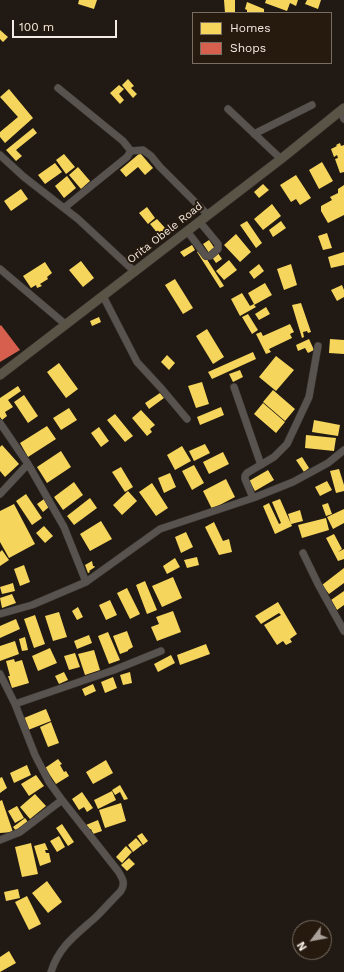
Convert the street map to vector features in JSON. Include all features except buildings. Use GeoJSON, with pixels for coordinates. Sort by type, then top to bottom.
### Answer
{"type":"FeatureCollection","features":[{"type":"Feature","properties":{"kind":"main road","name":"Orita Obele Road"},"geometry":{"type":"LineString","coordinates":[[0,376],[65,324],[343,113]]}},
{"type":"Feature","properties":{"kind":"street"},"geometry":{"type":"LineString","coordinates":[[58,88],[123,141],[131,151]]}},
{"type":"Feature","properties":{"kind":"street"},"geometry":{"type":"LineString","coordinates":[[254,134],[312,105]]}},
{"type":"Feature","properties":{"kind":"street"},"geometry":{"type":"LineString","coordinates":[[228,109],[281,159]]}},
{"type":"Feature","properties":{"kind":"street"},"geometry":{"type":"LineString","coordinates":[[131,151],[143,150],[151,156],[208,215]]}},
{"type":"Feature","properties":{"kind":"street"},"geometry":{"type":"LineString","coordinates":[[64,208],[127,157],[131,151]]}},
{"type":"Feature","properties":{"kind":"street"},"geometry":{"type":"LineString","coordinates":[[0,155],[24,177],[78,219],[135,272]]}},
{"type":"Feature","properties":{"kind":"street"},"geometry":{"type":"LineString","coordinates":[[187,231],[206,256],[210,256],[218,249],[218,244],[200,221]]}},
{"type":"Feature","properties":{"kind":"street"},"geometry":{"type":"LineString","coordinates":[[0,269],[65,324]]}},
{"type":"Feature","properties":{"kind":"street"},"geometry":{"type":"LineString","coordinates":[[103,296],[137,362],[173,401],[187,419]]}},
{"type":"Feature","properties":{"kind":"street"},"geometry":{"type":"LineString","coordinates":[[253,498],[245,476],[247,473],[280,452],[287,444],[301,415],[311,388],[318,346]]}},
{"type":"Feature","properties":{"kind":"street"},"geometry":{"type":"LineString","coordinates":[[234,387],[261,465]]}},
{"type":"Feature","properties":{"kind":"street"},"geometry":{"type":"LineString","coordinates":[[0,422],[28,464],[64,527],[86,582]]}},
{"type":"Feature","properties":{"kind":"street"},"geometry":{"type":"LineString","coordinates":[[0,614],[32,605],[86,582],[160,529],[253,498],[313,472],[344,452]]}},
{"type":"Feature","properties":{"kind":"street"},"geometry":{"type":"LineString","coordinates":[[0,494],[28,464]]}},
{"type":"Feature","properties":{"kind":"street"},"geometry":{"type":"LineString","coordinates":[[303,553],[344,631]]}},
{"type":"Feature","properties":{"kind":"street"},"geometry":{"type":"LineString","coordinates":[[15,704],[114,670],[161,651]]}},
{"type":"Feature","properties":{"kind":"street"},"geometry":{"type":"LineString","coordinates":[[0,674],[15,704],[35,755],[49,782],[118,871],[124,882],[123,888],[120,892],[95,917],[80,929],[64,947],[54,963],[51,972]]}},
{"type":"Feature","properties":{"kind":"street"},"geometry":{"type":"LineString","coordinates":[[0,840],[20,832],[62,800]]}}]}
